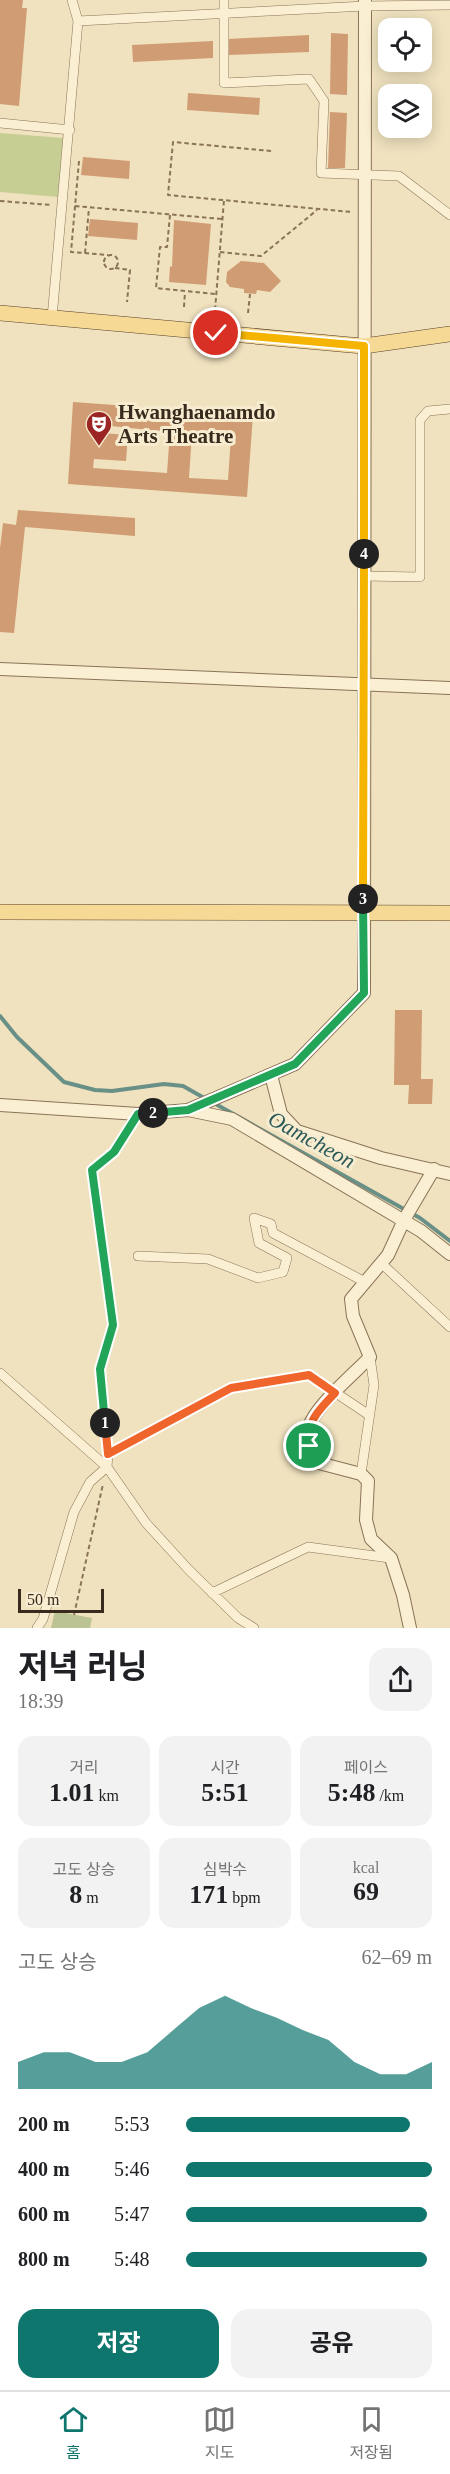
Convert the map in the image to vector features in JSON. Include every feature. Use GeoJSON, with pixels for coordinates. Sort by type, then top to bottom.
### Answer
{"type":"FeatureCollection","features":[{"type":"Feature","properties":{"kind":"main road"},"geometry":{"type":"LineString","coordinates":[[0,313],[364,346],[450,334]]}},
{"type":"Feature","properties":{"kind":"main road"},"geometry":{"type":"LineString","coordinates":[[0,912],[450,913]]}},
{"type":"Feature","properties":{"kind":"street"},"geometry":{"type":"LineString","coordinates":[[52,318],[78,21],[72,0]]}},
{"type":"Feature","properties":{"kind":"street"},"geometry":{"type":"LineString","coordinates":[[224,0],[224,83],[309,79],[324,101],[321,173],[399,176],[450,215]]}},
{"type":"Feature","properties":{"kind":"street"},"geometry":{"type":"LineString","coordinates":[[78,21],[365,3],[450,5]]}},
{"type":"Feature","properties":{"kind":"street"},"geometry":{"type":"LineString","coordinates":[[0,1105],[138,1114],[194,1107],[295,1064],[364,993],[365,3]]}},
{"type":"Feature","properties":{"kind":"street"},"geometry":{"type":"LineString","coordinates":[[0,123],[70,130]]}},
{"type":"Feature","properties":{"kind":"street"},"geometry":{"type":"LineString","coordinates":[[364,576],[420,578],[420,420],[428,411],[450,409]]}},
{"type":"Feature","properties":{"kind":"street"},"geometry":{"type":"LineString","coordinates":[[0,669],[450,688]]}},
{"type":"Feature","properties":{"kind":"street"},"geometry":{"type":"LineString","coordinates":[[271,1075],[281,1114],[297,1131],[381,1158],[450,1174]]}},
{"type":"Feature","properties":{"kind":"street"},"geometry":{"type":"LineString","coordinates":[[194,1107],[232,1119],[405,1219],[450,1254]]}},
{"type":"Feature","properties":{"kind":"street"},"geometry":{"type":"LineString","coordinates":[[37,1628],[43,1619],[74,1512],[90,1482],[107,1467],[108,1454],[100,1369],[113,1325],[92,1170],[114,1152],[138,1114]]}},
{"type":"Feature","properties":{"kind":"street"},"geometry":{"type":"LineString","coordinates":[[361,1474],[374,1385],[370,1357],[352,1316],[351,1299],[388,1255],[405,1219],[434,1169]]}},
{"type":"Feature","properties":{"kind":"street"},"geometry":{"type":"LineString","coordinates":[[138,1256],[208,1259],[258,1278],[284,1272],[287,1258],[259,1243],[254,1218],[271,1224],[273,1233],[365,1282]]}},
{"type":"Feature","properties":{"kind":"street"},"geometry":{"type":"LineString","coordinates":[[381,1263],[450,1327]]}},
{"type":"Feature","properties":{"kind":"street"},"geometry":{"type":"LineString","coordinates":[[370,1357],[317,1412],[308,1430],[309,1446],[315,1462],[361,1474],[368,1481],[366,1520],[371,1539],[391,1558],[403,1595],[410,1628]]}},
{"type":"Feature","properties":{"kind":"street"},"geometry":{"type":"LineString","coordinates":[[0,1373],[107,1467],[146,1522],[212,1593],[238,1618],[254,1628]]}},
{"type":"Feature","properties":{"kind":"street"},"geometry":{"type":"LineString","coordinates":[[108,1454],[231,1388],[309,1375],[369,1415]]}},
{"type":"Feature","properties":{"kind":"street"},"geometry":{"type":"LineString","coordinates":[[212,1593],[308,1547],[391,1558]]}},
{"type":"Feature","properties":{"kind":"path"},"geometry":{"type":"LineString","coordinates":[[271,151],[173,142],[168,195],[352,212]]}},
{"type":"Feature","properties":{"kind":"path"},"geometry":{"type":"LineString","coordinates":[[79,161],[71,252],[117,257],[118,262],[115,268]]}},
{"type":"Feature","properties":{"kind":"path"},"geometry":{"type":"LineString","coordinates":[[215,310],[224,200]]}},
{"type":"Feature","properties":{"kind":"path"},"geometry":{"type":"LineString","coordinates":[[0,201],[63,206]]}},
{"type":"Feature","properties":{"kind":"path"},"geometry":{"type":"LineString","coordinates":[[75,206],[222,219]]}},
{"type":"Feature","properties":{"kind":"path"},"geometry":{"type":"LineString","coordinates":[[85,253],[89,207]]}},
{"type":"Feature","properties":{"kind":"path"},"geometry":{"type":"LineString","coordinates":[[219,252],[261,256],[318,209]]}},
{"type":"Feature","properties":{"kind":"path"},"geometry":{"type":"LineString","coordinates":[[170,215],[167,247],[160,247],[156,288],[216,294]]}},
{"type":"Feature","properties":{"kind":"path"},"geometry":{"type":"LineString","coordinates":[[108,255],[104,258],[104,265],[108,269],[130,270],[127,302]]}},
{"type":"Feature","properties":{"kind":"path"},"geometry":{"type":"LineString","coordinates":[[184,307],[186,291]]}},
{"type":"Feature","properties":{"kind":"path"},"geometry":{"type":"LineString","coordinates":[[248,313],[250,294]]}},
{"type":"Feature","properties":{"kind":"path"},"geometry":{"type":"LineString","coordinates":[[74,1615],[107,1467]]}},
{"type":"Feature","properties":{"kind":"green space"},"geometry":{"type":"Polygon","coordinates":[[[0,133],[63,138],[58,197],[0,192],[0,133]]]}},
{"type":"Feature","properties":{"kind":"green space"},"geometry":{"type":"Polygon","coordinates":[[[55,1611],[92,1618],[90,1628],[51,1628],[55,1611]]]}},
{"type":"Feature","properties":{"kind":"building"},"geometry":{"type":"Polygon","coordinates":[[[0,0],[23,0],[22,8],[27,8],[19,106],[0,104],[0,0]]]}},
{"type":"Feature","properties":{"kind":"building"},"geometry":{"type":"Polygon","coordinates":[[[331,33],[348,34],[347,95],[330,94],[331,33]]]}},
{"type":"Feature","properties":{"kind":"building"},"geometry":{"type":"Polygon","coordinates":[[[309,35],[309,52],[229,55],[228,39],[309,35]]]}},
{"type":"Feature","properties":{"kind":"building"},"geometry":{"type":"Polygon","coordinates":[[[213,41],[213,58],[133,62],[132,45],[213,41]]]}},
{"type":"Feature","properties":{"kind":"building"},"geometry":{"type":"Polygon","coordinates":[[[188,93],[260,98],[259,115],[187,110],[188,93]]]}},
{"type":"Feature","properties":{"kind":"building"},"geometry":{"type":"Polygon","coordinates":[[[330,112],[347,113],[345,168],[328,168],[330,112]]]}},
{"type":"Feature","properties":{"kind":"building"},"geometry":{"type":"Polygon","coordinates":[[[83,157],[130,161],[129,179],[81,175],[83,157]]]}},
{"type":"Feature","properties":{"kind":"building"},"geometry":{"type":"Polygon","coordinates":[[[90,219],[138,223],[137,240],[88,236],[90,219]]]}},
{"type":"Feature","properties":{"kind":"building"},"geometry":{"type":"Polygon","coordinates":[[[174,220],[211,224],[206,285],[169,282],[174,220]]]}},
{"type":"Feature","properties":{"kind":"building"},"geometry":{"type":"Polygon","coordinates":[[[241,261],[264,263],[281,281],[270,292],[257,290],[256,294],[244,293],[244,289],[230,287],[226,282],[227,272],[241,261]]]}},
{"type":"Feature","properties":{"kind":"building","name":"Hwanghaenamdo Arts Theatre"},"geometry":{"type":"Polygon","coordinates":[[[73,402],[253,415],[247,497],[68,484],[73,402]],[[101,425],[101,433],[128,435],[126,461],[94,459],[93,468],[167,473],[170,432],[101,425]],[[192,433],[189,478],[228,480],[231,436],[192,433]]]}},
{"type":"Feature","properties":{"kind":"building"},"geometry":{"type":"Polygon","coordinates":[[[18,510],[135,518],[135,536],[25,527],[14,633],[0,632],[0,548],[3,523],[16,525],[18,510]]]}},
{"type":"Feature","properties":{"kind":"building"},"geometry":{"type":"Polygon","coordinates":[[[395,1010],[422,1010],[421,1079],[433,1079],[432,1104],[408,1104],[409,1085],[394,1085],[395,1010]]]}},
{"type":"Feature","properties":{"kind":"waterway","name":"Oamcheon"},"geometry":{"type":"LineString","coordinates":[[0,1016],[17,1037],[64,1082],[95,1090],[112,1091],[164,1084],[183,1086],[206,1099]]}},
{"type":"Feature","properties":{"kind":"waterway","name":"Oamcheon"},"geometry":{"type":"LineString","coordinates":[[212,1102],[420,1218],[450,1241]]}},
{"type":"Feature","properties":{"kind":"place","name":"Hwanghaenamdo Arts Theatre"},"geometry":{"type":"Point","coordinates":[99,447]}},
{"type":"Feature","properties":{"kind":"route"},"geometry":{"type":"LineString","coordinates":[[216,333],[364,346],[364,993],[295,1064],[188,1110],[138,1114],[114,1152],[92,1170],[113,1325],[100,1369],[108,1454],[231,1388],[309,1375],[335,1393],[317,1412],[308,1430],[309,1446]]}}]}
